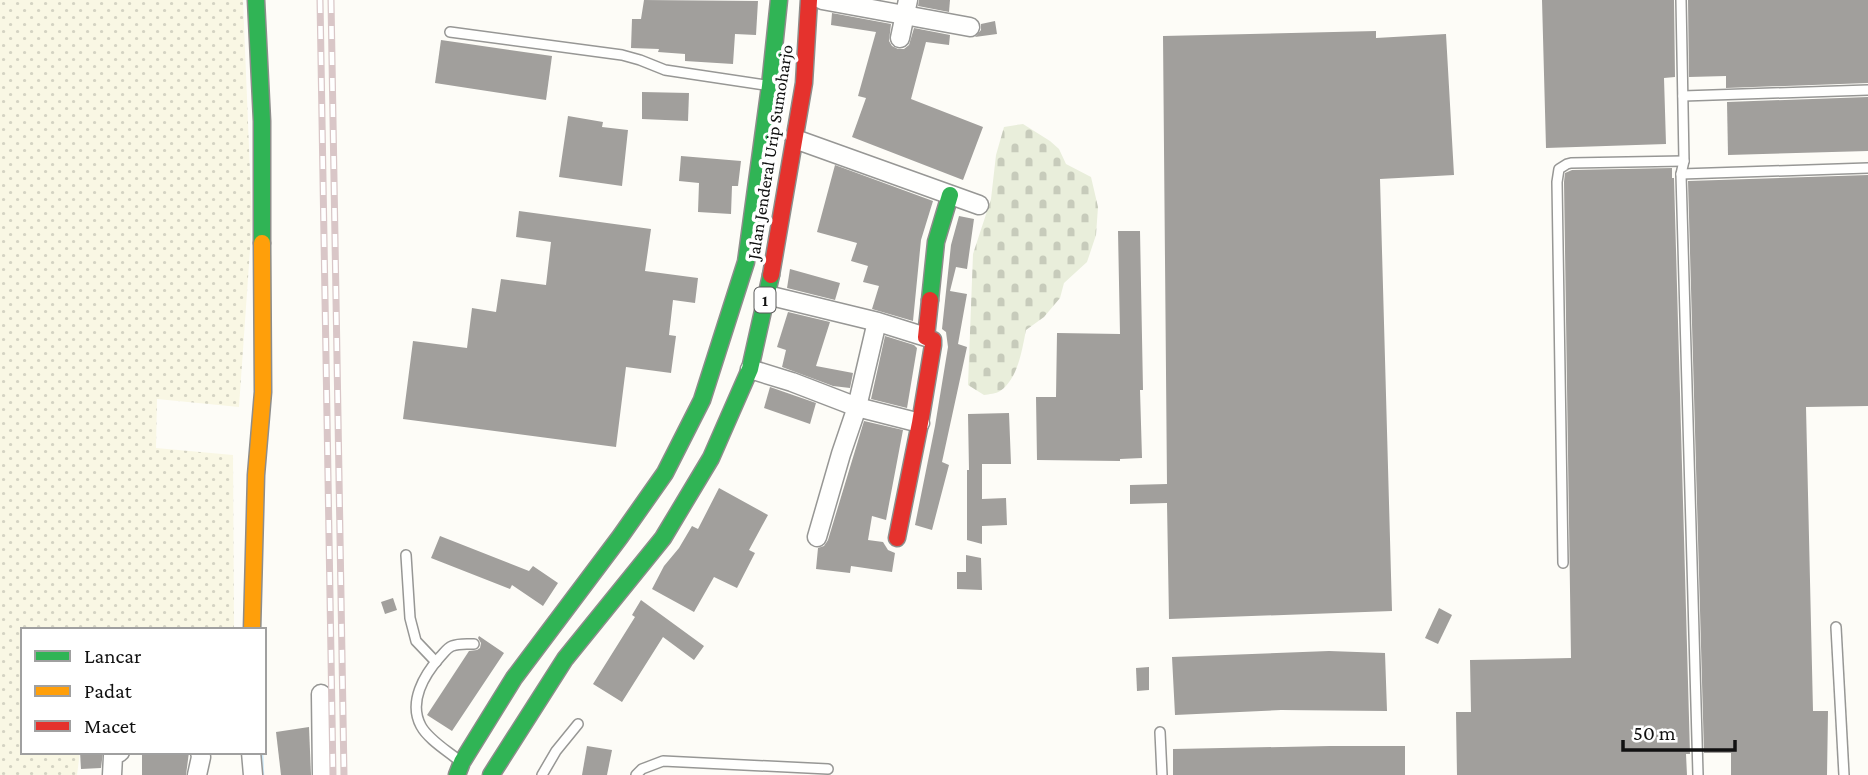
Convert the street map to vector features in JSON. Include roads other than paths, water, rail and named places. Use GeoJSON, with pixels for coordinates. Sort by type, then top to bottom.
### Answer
{"type":"FeatureCollection","features":[{"type":"Feature","properties":{"kind":"main road"},"geometry":{"type":"LineString","coordinates":[[252,628],[256,475],[263,392],[262,121],[256,0]]}},
{"type":"Feature","properties":{"kind":"main road","name":"Jalan Jenderal Urip Sumoharjo"},"geometry":{"type":"LineString","coordinates":[[460,769],[514,678],[665,473],[702,400],[746,262],[779,0]]}},
{"type":"Feature","properties":{"kind":"main road","name":"Jalan Jenderal Urip Sumoharjo"},"geometry":{"type":"LineString","coordinates":[[491,775],[535,695],[663,538],[711,458],[750,369],[767,295],[795,139],[804,83],[810,0]]}},
{"type":"Feature","properties":{"kind":"main road"},"geometry":{"type":"LineString","coordinates":[[897,538],[933,345],[933,340],[926,337],[936,242],[950,195]]}},
{"type":"Feature","properties":{"kind":"street"},"geometry":{"type":"LineString","coordinates":[[822,0],[907,8],[970,27]]}},
{"type":"Feature","properties":{"kind":"street"},"geometry":{"type":"LineString","coordinates":[[900,38],[907,8]]}},
{"type":"Feature","properties":{"kind":"street"},"geometry":{"type":"LineString","coordinates":[[795,139],[979,205]]}},
{"type":"Feature","properties":{"kind":"street"},"geometry":{"type":"LineString","coordinates":[[767,295],[878,322],[926,337]]}},
{"type":"Feature","properties":{"kind":"street"},"geometry":{"type":"LineString","coordinates":[[817,537],[856,407],[875,330]]}},
{"type":"Feature","properties":{"kind":"street"},"geometry":{"type":"LineString","coordinates":[[750,369],[856,407],[920,423]]}},
{"type":"Feature","properties":{"kind":"street"},"geometry":{"type":"LineString","coordinates":[[321,694],[322,775]]}},
{"type":"Feature","properties":{"kind":"street"},"geometry":{"type":"LineString","coordinates":[[112,775],[113,756],[116,754]]}},
{"type":"Feature","properties":{"kind":"street"},"geometry":{"type":"LineString","coordinates":[[197,775],[200,754]]}},
{"type":"Feature","properties":{"kind":"street"},"geometry":{"type":"LineString","coordinates":[[251,754],[253,775]]}},
{"type":"Feature","properties":{"kind":"lane"},"geometry":{"type":"LineString","coordinates":[[1681,0],[1684,161],[1681,174],[1698,775]]}},
{"type":"Feature","properties":{"kind":"lane"},"geometry":{"type":"LineString","coordinates":[[450,32],[622,55],[665,70],[770,86]]}},
{"type":"Feature","properties":{"kind":"lane"},"geometry":{"type":"LineString","coordinates":[[1683,96],[1868,90]]}},
{"type":"Feature","properties":{"kind":"lane"},"geometry":{"type":"LineString","coordinates":[[1563,563],[1559,169],[1567,163],[1684,161]]}},
{"type":"Feature","properties":{"kind":"lane"},"geometry":{"type":"LineString","coordinates":[[1681,174],[1868,168]]}},
{"type":"Feature","properties":{"kind":"lane"},"geometry":{"type":"LineString","coordinates":[[405,555],[410,618],[416,641],[436,662]]}},
{"type":"Feature","properties":{"kind":"lane"},"geometry":{"type":"LineString","coordinates":[[1836,627],[1843,775]]}},
{"type":"Feature","properties":{"kind":"lane"},"geometry":{"type":"LineString","coordinates":[[460,769],[422,727],[416,710],[418,694],[425,678],[449,647],[474,644]]}},
{"type":"Feature","properties":{"kind":"lane"},"geometry":{"type":"LineString","coordinates":[[542,775],[556,751],[578,724]]}},
{"type":"Feature","properties":{"kind":"lane"},"geometry":{"type":"LineString","coordinates":[[1160,732],[1162,775]]}},
{"type":"Feature","properties":{"kind":"lane"},"geometry":{"type":"LineString","coordinates":[[636,775],[642,769],[663,761],[828,769]]}},
{"type":"Feature","properties":{"kind":"waterway"},"geometry":{"type":"LineString","coordinates":[[261,754],[262,775]]}},
{"type":"Feature","properties":{"kind":"railway"},"geometry":{"type":"LineString","coordinates":[[320,0],[333,775]]}},
{"type":"Feature","properties":{"kind":"railway"},"geometry":{"type":"LineString","coordinates":[[331,0],[344,775]]}}]}
